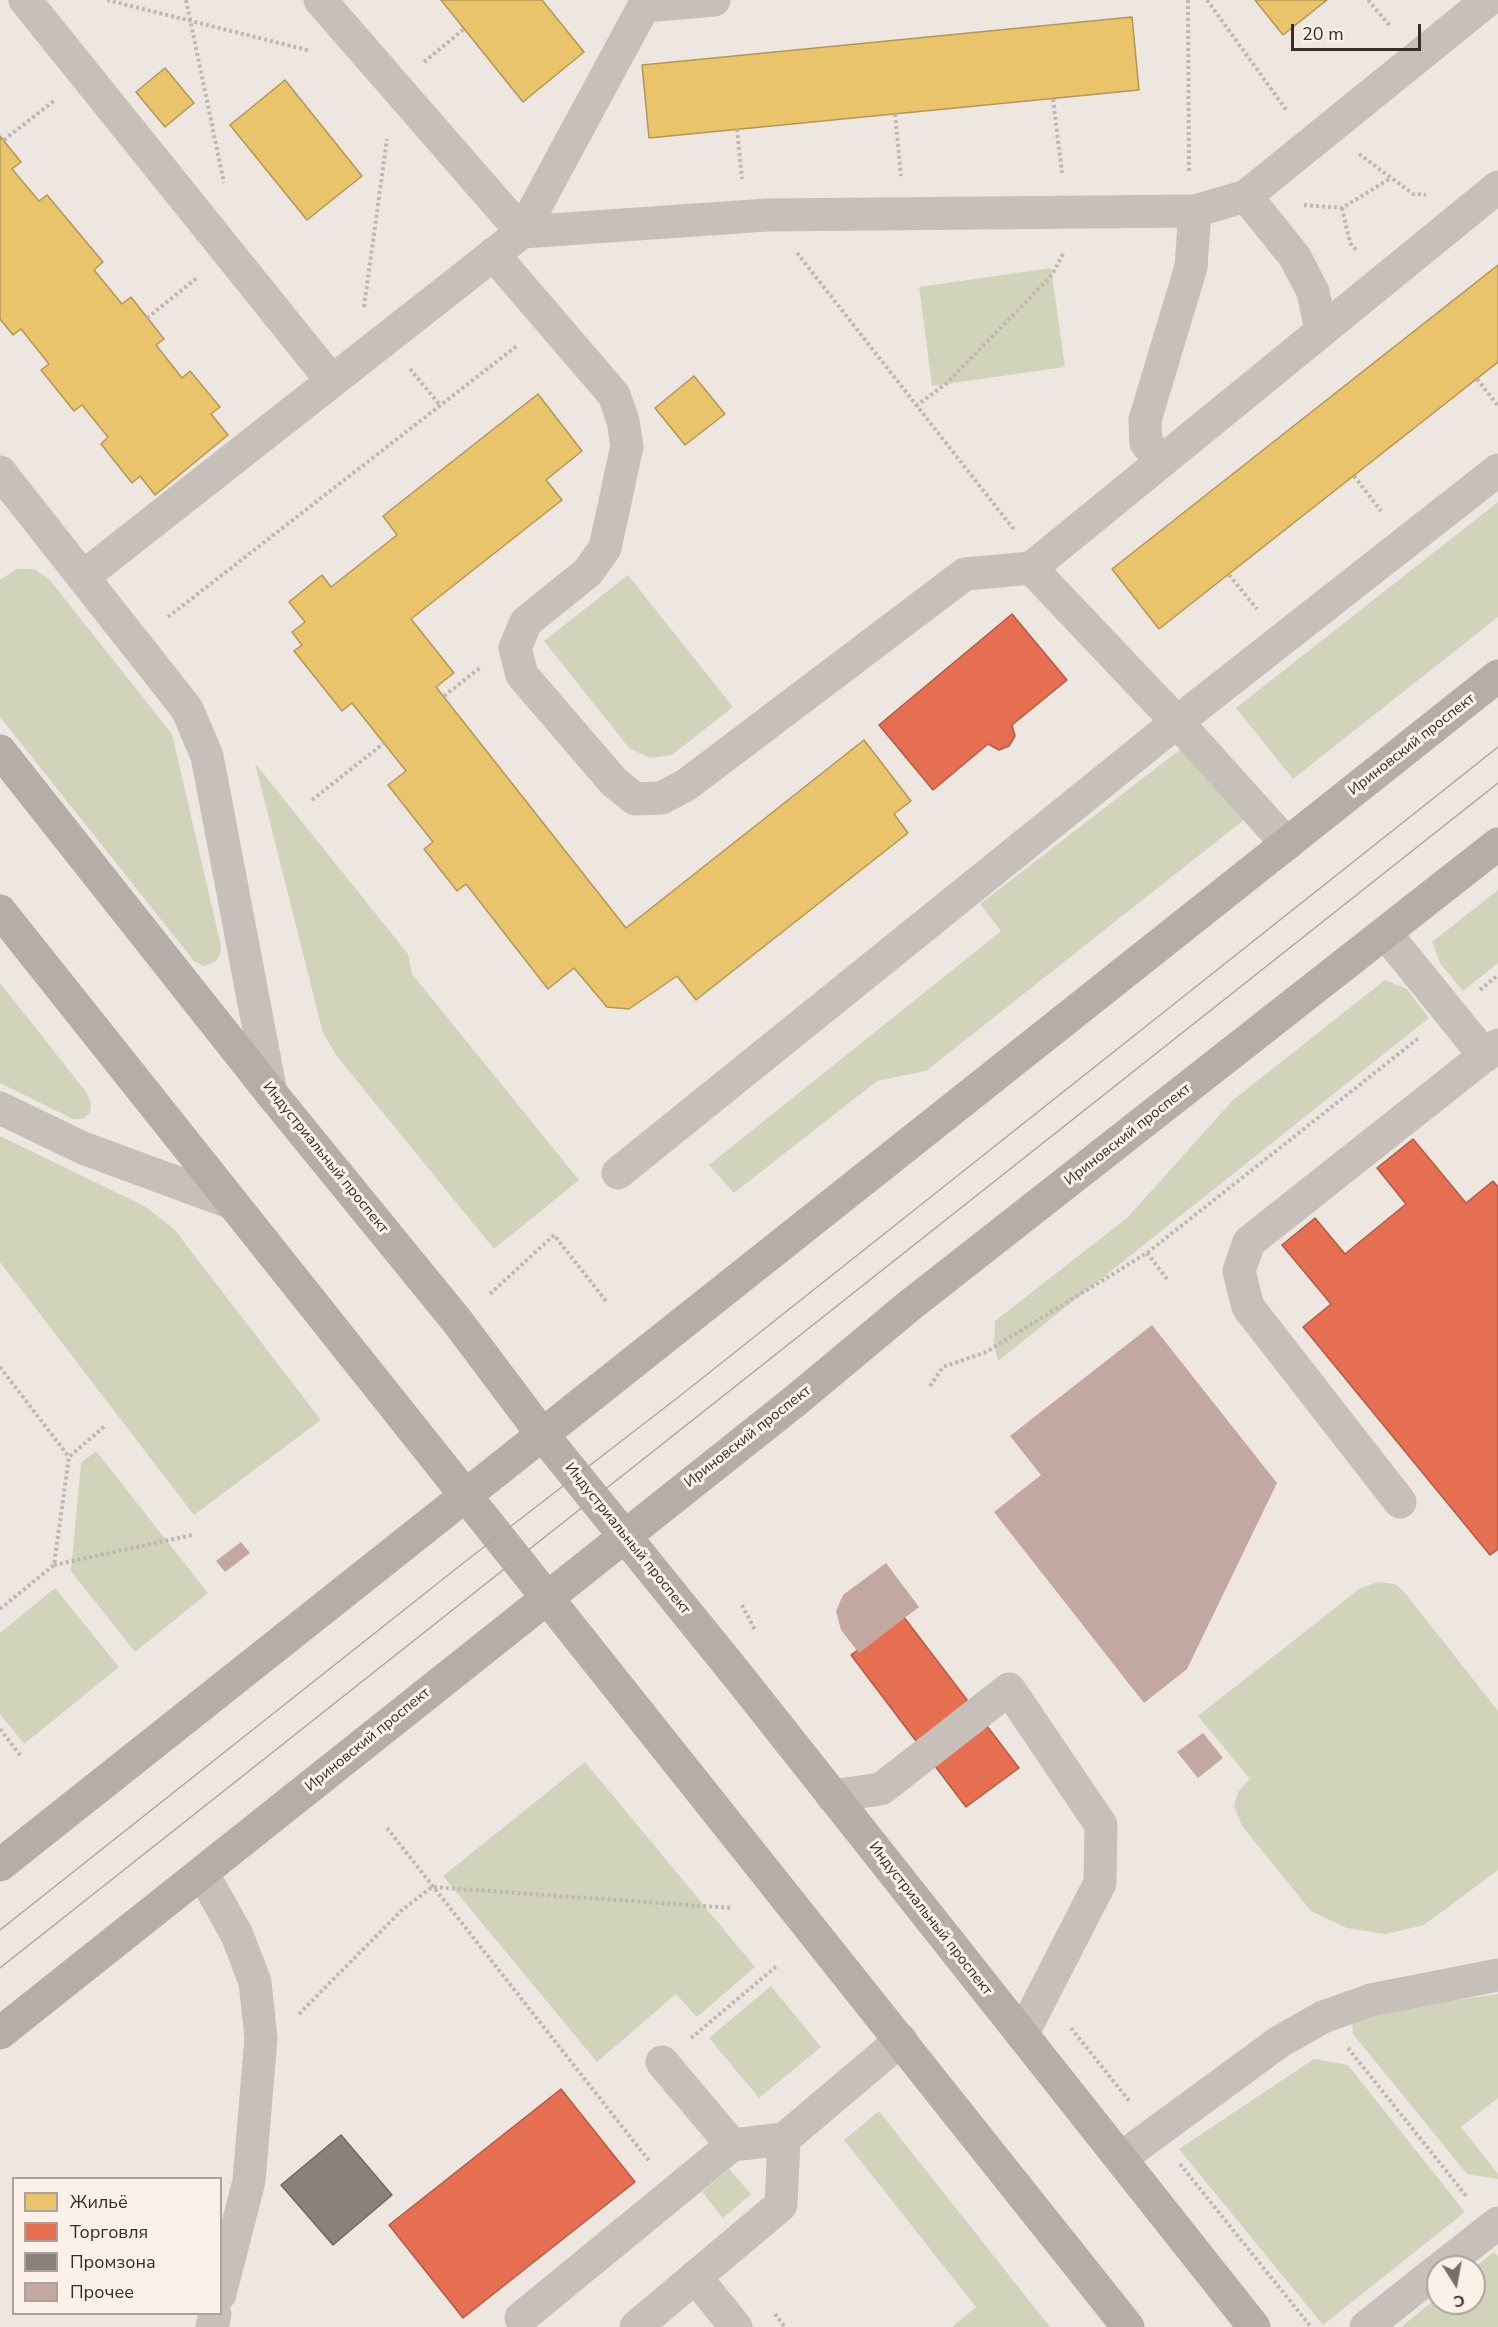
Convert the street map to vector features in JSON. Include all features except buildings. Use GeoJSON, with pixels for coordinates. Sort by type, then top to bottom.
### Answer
{"type":"FeatureCollection","features":[{"type":"Feature","properties":{"kind":"main road","name":"Ириновский проспект"},"geometry":{"type":"LineString","coordinates":[[1,1864],[1498,676]]}},
{"type":"Feature","properties":{"kind":"main road","name":"Индустриальный проспект"},"geometry":{"type":"LineString","coordinates":[[0,751],[272,1093],[458,1321],[542,1434],[1254,2327]]}},
{"type":"Feature","properties":{"kind":"main road","name":"Ириновский проспект"},"geometry":{"type":"LineString","coordinates":[[0,2033],[203,1874],[623,1536],[795,1401],[909,1306],[1498,844]]}},
{"type":"Feature","properties":{"kind":"main road"},"geometry":{"type":"LineString","coordinates":[[0,911],[467,1494],[1128,2327]]}},
{"type":"Feature","properties":{"kind":"street"},"geometry":{"type":"LineString","coordinates":[[25,0],[331,380]]}},
{"type":"Feature","properties":{"kind":"street"},"geometry":{"type":"LineString","coordinates":[[320,0],[522,232]]}},
{"type":"Feature","properties":{"kind":"street"},"geometry":{"type":"LineString","coordinates":[[84,576],[522,232],[642,3],[714,0]]}},
{"type":"Feature","properties":{"kind":"street"},"geometry":{"type":"LineString","coordinates":[[522,232],[756,216],[1195,211],[1246,196],[1488,0]]}},
{"type":"Feature","properties":{"kind":"street"},"geometry":{"type":"LineString","coordinates":[[493,254],[614,395],[623,421],[627,446],[605,548],[588,572],[526,622],[515,648],[522,675],[614,782],[635,799],[661,798],[686,785],[965,574],[1031,568],[1160,460],[1498,187]]}},
{"type":"Feature","properties":{"kind":"street"},"geometry":{"type":"LineString","coordinates":[[1246,196],[1295,257],[1313,292],[1321,330]]}},
{"type":"Feature","properties":{"kind":"street"},"geometry":{"type":"LineString","coordinates":[[1160,460],[1146,443],[1145,420],[1191,267],[1195,211]]}},
{"type":"Feature","properties":{"kind":"street"},"geometry":{"type":"LineString","coordinates":[[618,1173],[1177,722],[1498,470]]}},
{"type":"Feature","properties":{"kind":"street"},"geometry":{"type":"LineString","coordinates":[[0,472],[187,709],[207,756],[272,1093]]}},
{"type":"Feature","properties":{"kind":"street"},"geometry":{"type":"LineString","coordinates":[[1031,568],[1177,722],[1287,844]]}},
{"type":"Feature","properties":{"kind":"street"},"geometry":{"type":"LineString","coordinates":[[1386,934],[1450,1013],[1492,1051],[1249,1242],[1239,1271],[1248,1307],[1400,1502]]}},
{"type":"Feature","properties":{"kind":"street"},"geometry":{"type":"LineString","coordinates":[[0,1108],[83,1148],[232,1203]]}},
{"type":"Feature","properties":{"kind":"street"},"geometry":{"type":"LineString","coordinates":[[832,1796],[881,1789],[1009,1689],[1101,1825],[1100,1883],[1022,2035]]}},
{"type":"Feature","properties":{"kind":"street"},"geometry":{"type":"LineString","coordinates":[[203,1874],[237,1935],[255,1982],[261,2038],[249,2181],[222,2286]]}},
{"type":"Feature","properties":{"kind":"street"},"geometry":{"type":"LineString","coordinates":[[1121,2158],[1279,2042],[1323,2017],[1371,2000],[1498,1975]]}},
{"type":"Feature","properties":{"kind":"street"},"geometry":{"type":"LineString","coordinates":[[521,2318],[732,2145],[784,2139],[901,2040]]}},
{"type":"Feature","properties":{"kind":"street"},"geometry":{"type":"LineString","coordinates":[[662,2062],[732,2145]]}},
{"type":"Feature","properties":{"kind":"street"},"geometry":{"type":"LineString","coordinates":[[636,2327],[781,2205],[784,2139]]}},
{"type":"Feature","properties":{"kind":"street"},"geometry":{"type":"LineString","coordinates":[[1452,2255],[1486,2214]]}},
{"type":"Feature","properties":{"kind":"street"},"geometry":{"type":"LineString","coordinates":[[696,2277],[736,2327]]}},
{"type":"Feature","properties":{"kind":"street"},"geometry":{"type":"LineString","coordinates":[[1366,2327],[1426,2280]]}},
{"type":"Feature","properties":{"kind":"path"},"geometry":{"type":"LineString","coordinates":[[107,0],[312,51]]}},
{"type":"Feature","properties":{"kind":"path"},"geometry":{"type":"LineString","coordinates":[[186,0],[224,185]]}},
{"type":"Feature","properties":{"kind":"path"},"geometry":{"type":"LineString","coordinates":[[1188,0],[1189,184],[1195,211]]}},
{"type":"Feature","properties":{"kind":"path"},"geometry":{"type":"LineString","coordinates":[[1206,0],[1311,143]]}},
{"type":"Feature","properties":{"kind":"path"},"geometry":{"type":"LineString","coordinates":[[440,405],[363,314],[394,86],[464,29]]}},
{"type":"Feature","properties":{"kind":"path"},"geometry":{"type":"LineString","coordinates":[[1053,99],[1067,212]]}},
{"type":"Feature","properties":{"kind":"path"},"geometry":{"type":"LineString","coordinates":[[895,114],[904,214]]}},
{"type":"Feature","properties":{"kind":"path"},"geometry":{"type":"LineString","coordinates":[[4,140],[33,118]]}},
{"type":"Feature","properties":{"kind":"path"},"geometry":{"type":"LineString","coordinates":[[737,129],[756,216],[916,406],[1022,540],[1031,568]]}},
{"type":"Feature","properties":{"kind":"path"},"geometry":{"type":"LineString","coordinates":[[1364,159],[1413,194]]}},
{"type":"Feature","properties":{"kind":"path"},"geometry":{"type":"LineString","coordinates":[[1304,205],[1342,208],[1391,178]]}},
{"type":"Feature","properties":{"kind":"path"},"geometry":{"type":"LineString","coordinates":[[1342,208],[1350,243]]}},
{"type":"Feature","properties":{"kind":"path"},"geometry":{"type":"LineString","coordinates":[[916,406],[947,383],[1052,275]]}},
{"type":"Feature","properties":{"kind":"path"},"geometry":{"type":"LineString","coordinates":[[147,318],[175,296]]}},
{"type":"Feature","properties":{"kind":"path"},"geometry":{"type":"LineString","coordinates":[[168,617],[550,320]]}},
{"type":"Feature","properties":{"kind":"path"},"geometry":{"type":"LineString","coordinates":[[1477,379],[1498,406]]}},
{"type":"Feature","properties":{"kind":"path"},"geometry":{"type":"LineString","coordinates":[[312,800],[384,744]]}},
{"type":"Feature","properties":{"kind":"path"},"geometry":{"type":"LineString","coordinates":[[930,1386],[943,1367],[986,1352],[1147,1252],[1498,975]]}},
{"type":"Feature","properties":{"kind":"path"},"geometry":{"type":"LineString","coordinates":[[490,1294],[554,1235],[606,1301]]}},
{"type":"Feature","properties":{"kind":"path"},"geometry":{"type":"LineString","coordinates":[[1147,1252],[1167,1279]]}},
{"type":"Feature","properties":{"kind":"path"},"geometry":{"type":"LineString","coordinates":[[0,1367],[69,1457]]}},
{"type":"Feature","properties":{"kind":"path"},"geometry":{"type":"LineString","coordinates":[[54,1565],[69,1457],[105,1426]]}},
{"type":"Feature","properties":{"kind":"path"},"geometry":{"type":"LineString","coordinates":[[0,1609],[54,1565],[192,1535]]}},
{"type":"Feature","properties":{"kind":"path"},"geometry":{"type":"LineString","coordinates":[[0,1729],[21,1756]]}},
{"type":"Feature","properties":{"kind":"path"},"geometry":{"type":"LineString","coordinates":[[387,1828],[528,2007]]}},
{"type":"Feature","properties":{"kind":"path"},"geometry":{"type":"LineString","coordinates":[[261,2038],[296,2018],[402,1910],[432,1887],[732,1908]]}},
{"type":"Feature","properties":{"kind":"path"},"geometry":{"type":"LineString","coordinates":[[662,2062],[777,1965]]}},
{"type":"Feature","properties":{"kind":"path"},"geometry":{"type":"LineString","coordinates":[[1323,2017],[1486,2214]]}},
{"type":"Feature","properties":{"kind":"green space"},"geometry":{"type":"Polygon","coordinates":[[[1051,268],[1065,367],[932,386],[919,287],[1051,268]]]}},
{"type":"Feature","properties":{"kind":"green space"},"geometry":{"type":"Polygon","coordinates":[[[1498,502],[1498,617],[1293,779],[1236,708],[1498,502]]]}},
{"type":"Feature","properties":{"kind":"green space"},"geometry":{"type":"Polygon","coordinates":[[[17,569],[34,569],[49,579],[172,734],[221,946],[218,958],[211,964],[203,966],[194,961],[0,717],[0,580],[17,569]]]}},
{"type":"Feature","properties":{"kind":"green space"},"geometry":{"type":"Polygon","coordinates":[[[628,575],[733,707],[672,755],[650,758],[629,748],[544,641],[628,575]]]}},
{"type":"Feature","properties":{"kind":"green space"},"geometry":{"type":"Polygon","coordinates":[[[1182,748],[1245,819],[926,1071],[877,1081],[734,1193],[709,1165],[1001,931],[980,904],[1182,748]]]}},
{"type":"Feature","properties":{"kind":"green space"},"geometry":{"type":"Polygon","coordinates":[[[255,763],[408,954],[412,974],[579,1180],[494,1249],[336,1055],[323,1033],[255,763]]]}},
{"type":"Feature","properties":{"kind":"green space"},"geometry":{"type":"Polygon","coordinates":[[[1498,890],[1498,963],[1463,991],[1440,963],[1432,942],[1498,890]]]}},
{"type":"Feature","properties":{"kind":"green space"},"geometry":{"type":"Polygon","coordinates":[[[1385,980],[1407,989],[1429,1018],[998,1361],[994,1344],[995,1321],[1127,1218],[1233,1100],[1385,980]]]}},
{"type":"Feature","properties":{"kind":"green space"},"geometry":{"type":"Polygon","coordinates":[[[0,983],[87,1093],[91,1104],[90,1113],[83,1119],[73,1119],[0,1083],[0,983]]]}},
{"type":"Feature","properties":{"kind":"green space"},"geometry":{"type":"Polygon","coordinates":[[[0,1136],[146,1207],[174,1229],[321,1420],[194,1515],[0,1262],[0,1136]]]}},
{"type":"Feature","properties":{"kind":"green space"},"geometry":{"type":"Polygon","coordinates":[[[96,1451],[208,1593],[135,1652],[71,1571],[81,1463],[96,1451]]]}},
{"type":"Feature","properties":{"kind":"green space"},"geometry":{"type":"Polygon","coordinates":[[[1378,1582],[1395,1584],[1405,1593],[1498,1711],[1498,1870],[1424,1925],[1386,1934],[1347,1928],[1311,1911],[1242,1826],[1234,1806],[1238,1792],[1250,1779],[1198,1716],[1359,1589],[1378,1582]]]}},
{"type":"Feature","properties":{"kind":"green space"},"geometry":{"type":"Polygon","coordinates":[[[55,1588],[119,1667],[24,1744],[0,1714],[0,1633],[55,1588]]]}},
{"type":"Feature","properties":{"kind":"green space"},"geometry":{"type":"Polygon","coordinates":[[[585,1762],[755,1967],[697,2017],[676,1994],[597,2062],[443,1876],[585,1762]]]}},
{"type":"Feature","properties":{"kind":"green space"},"geometry":{"type":"Polygon","coordinates":[[[771,1986],[821,2047],[759,2098],[709,2038],[771,1986]]]}},
{"type":"Feature","properties":{"kind":"green space"},"geometry":{"type":"Polygon","coordinates":[[[1498,1994],[1498,2098],[1461,2127],[1498,2174],[1498,2179],[1467,2174],[1353,2034],[1352,2022],[1358,2014],[1498,1994]]]}},
{"type":"Feature","properties":{"kind":"green space"},"geometry":{"type":"Polygon","coordinates":[[[1314,2059],[1348,2065],[1465,2212],[1323,2325],[1179,2149],[1314,2059]]]}},
{"type":"Feature","properties":{"kind":"green space"},"geometry":{"type":"Polygon","coordinates":[[[879,2111],[1050,2327],[952,2327],[976,2307],[844,2140],[879,2111]]]}},
{"type":"Feature","properties":{"kind":"green space"},"geometry":{"type":"Polygon","coordinates":[[[729,2169],[751,2194],[723,2218],[702,2192],[729,2169]]]}},
{"type":"Feature","properties":{"kind":"green space"},"geometry":{"type":"Polygon","coordinates":[[[1494,2252],[1498,2256],[1498,2327],[1401,2327],[1426,2307],[1426,2315],[1486,2315],[1486,2258],[1494,2252]]]}},
{"type":"Feature","properties":{"kind":"tram line"},"geometry":{"type":"LineString","coordinates":[[0,1930],[462,1564],[681,1395],[1498,747]]}},
{"type":"Feature","properties":{"kind":"tram line"},"geometry":{"type":"LineString","coordinates":[[0,1968],[1498,783]]}}]}
